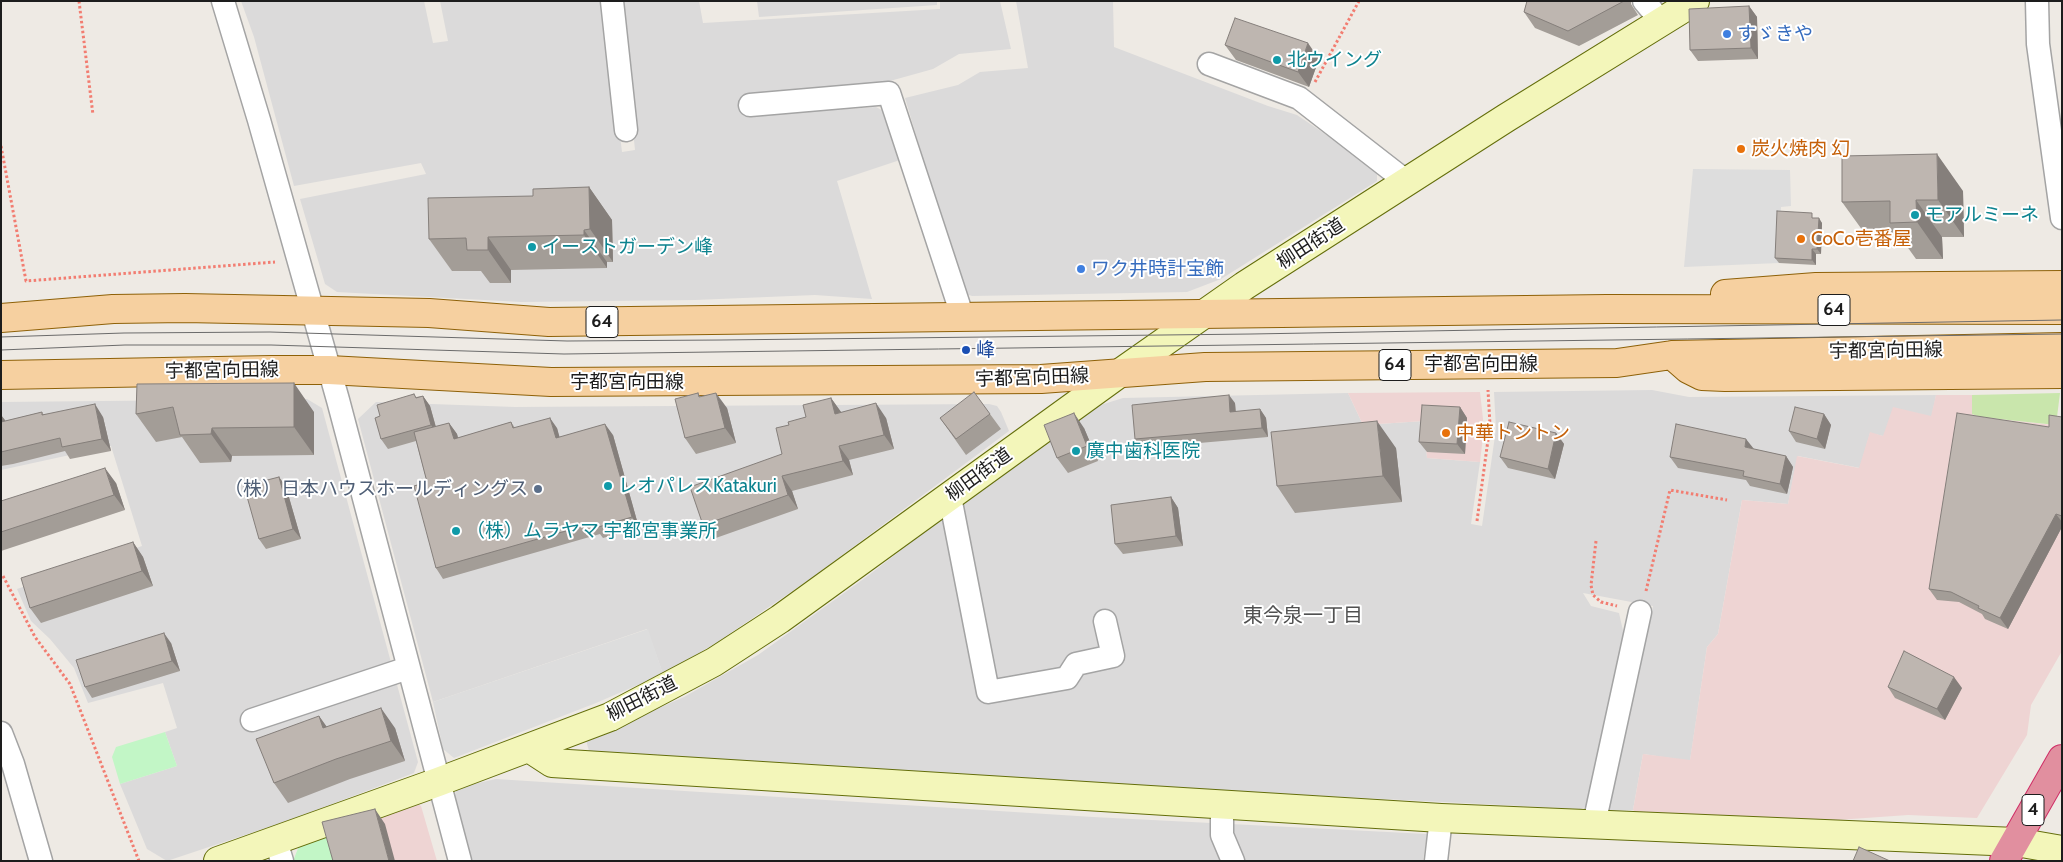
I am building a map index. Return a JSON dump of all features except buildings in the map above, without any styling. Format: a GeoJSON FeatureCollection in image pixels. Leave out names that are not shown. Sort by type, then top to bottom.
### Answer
{"type":"FeatureCollection","features":[{"type":"Feature","properties":{"kind":"highway","name":"4"},"geometry":{"type":"LineString","coordinates":[[2010,851],[2062,759]]}},
{"type":"Feature","properties":{"kind":"main road"},"geometry":{"type":"LineString","coordinates":[[1607,309],[1772,289],[2062,285]]}},
{"type":"Feature","properties":{"kind":"main road","name":"64"},"geometry":{"type":"LineString","coordinates":[[1,318],[113,309],[312,310],[429,313],[549,322],[1607,309],[2062,310]]}},
{"type":"Feature","properties":{"kind":"main road","name":"宇都宮向田線"},"geometry":{"type":"LineString","coordinates":[[1,375],[329,370],[550,382],[1041,379],[1117,375],[1205,367],[1617,363],[1672,355],[2062,347]]}},
{"type":"Feature","properties":{"kind":"main road"},"geometry":{"type":"LineString","coordinates":[[1672,355],[1688,369],[1702,376],[2062,374]]}},
{"type":"Feature","properties":{"kind":"street"},"geometry":{"type":"LineString","coordinates":[[223,1],[259,120],[329,370],[460,861]]}},
{"type":"Feature","properties":{"kind":"street"},"geometry":{"type":"LineString","coordinates":[[612,1],[626,130]]}},
{"type":"Feature","properties":{"kind":"street","name":"柳田街道"},"geometry":{"type":"LineString","coordinates":[[218,861],[279,851],[438,782],[610,716],[714,662],[780,619],[1117,375],[1244,286],[1407,182],[1652,11],[1695,1]]}},
{"type":"Feature","properties":{"kind":"street"},"geometry":{"type":"LineString","coordinates":[[2037,1],[2038,44],[2062,218]]}},
{"type":"Feature","properties":{"kind":"street"},"geometry":{"type":"LineString","coordinates":[[1209,64],[1300,98],[1407,182]]}},
{"type":"Feature","properties":{"kind":"street"},"geometry":{"type":"LineString","coordinates":[[750,105],[889,93],[963,318]]}},
{"type":"Feature","properties":{"kind":"street"},"geometry":{"type":"LineString","coordinates":[[950,497],[988,692],[1067,678],[1076,664],[1113,656],[1105,621]]}},
{"type":"Feature","properties":{"kind":"street"},"geometry":{"type":"LineString","coordinates":[[1594,824],[1640,612]]}},
{"type":"Feature","properties":{"kind":"street"},"geometry":{"type":"LineString","coordinates":[[252,720],[408,668]]}},
{"type":"Feature","properties":{"kind":"street"},"geometry":{"type":"LineString","coordinates":[[1,733],[13,764],[41,861]]}},
{"type":"Feature","properties":{"kind":"street"},"geometry":{"type":"LineString","coordinates":[[530,748],[552,763],[1441,818],[1594,824],[2010,851],[2062,850]]}},
{"type":"Feature","properties":{"kind":"street"},"geometry":{"type":"LineString","coordinates":[[1222,804],[1222,834],[1233,861]]}},
{"type":"Feature","properties":{"kind":"street"},"geometry":{"type":"LineString","coordinates":[[1436,861],[1441,818]]}},
{"type":"Feature","properties":{"kind":"path"},"geometry":{"type":"LineString","coordinates":[[79,1],[93,116]]}},
{"type":"Feature","properties":{"kind":"path"},"geometry":{"type":"LineString","coordinates":[[1305,103],[1359,1]]}},
{"type":"Feature","properties":{"kind":"path"},"geometry":{"type":"LineString","coordinates":[[1,146],[26,281],[298,260]]}},
{"type":"Feature","properties":{"kind":"path"},"geometry":{"type":"LineString","coordinates":[[1477,521],[1490,425],[1486,364]]}},
{"type":"Feature","properties":{"kind":"path"},"geometry":{"type":"LineString","coordinates":[[1596,541],[1591,585],[1593,594],[1601,602],[1640,612],[1670,490],[1727,500]]}},
{"type":"Feature","properties":{"kind":"path"},"geometry":{"type":"LineString","coordinates":[[3,576],[35,637],[70,684],[139,861]]}},
{"type":"Feature","properties":{"kind":"shaded area"},"geometry":{"type":"Polygon","coordinates":[[[241,1],[424,1],[433,43],[448,41],[440,1],[604,1],[622,152],[635,150],[620,1],[699,1],[703,23],[940,9],[940,1],[1000,1],[1011,49],[959,54],[933,69],[890,81],[742,97],[745,116],[876,107],[887,113],[903,159],[837,181],[872,299],[815,295],[695,300],[521,302],[337,292],[325,284],[300,199],[426,174],[421,163],[294,186],[254,37],[241,1]]]}},
{"type":"Feature","properties":{"kind":"shaded area"},"geometry":{"type":"Polygon","coordinates":[[[757,1],[937,1],[937,5],[759,17],[757,1]]]}},
{"type":"Feature","properties":{"kind":"shaded area"},"geometry":{"type":"Polygon","coordinates":[[[1016,1],[1113,1],[1114,47],[1268,106],[1297,115],[1377,169],[1377,181],[1221,279],[1187,292],[972,296],[963,293],[905,98],[958,85],[980,72],[1028,68],[1016,1]]]}},
{"type":"Feature","properties":{"kind":"shaded area"},"geometry":{"type":"Polygon","coordinates":[[[1693,169],[1790,170],[1791,206],[1781,207],[1779,263],[1684,267],[1693,169]]]}},
{"type":"Feature","properties":{"kind":"shaded area"},"geometry":{"type":"Polygon","coordinates":[[[1652,390],[1689,397],[1936,395],[1932,416],[1883,436],[1870,433],[1860,468],[1798,456],[1788,504],[1742,500],[1718,634],[1707,647],[1690,761],[1643,754],[1633,810],[1603,811],[1653,606],[1583,593],[1591,606],[1619,613],[1626,644],[1589,805],[1581,809],[590,755],[586,740],[684,697],[758,655],[869,575],[941,519],[951,541],[982,701],[1081,671],[1119,646],[1113,612],[1094,616],[1100,641],[1096,652],[1060,672],[994,683],[962,502],[1091,408],[1123,398],[1348,393],[1363,425],[1424,421],[1427,458],[1480,462],[1471,524],[1482,526],[1496,429],[1494,392],[1652,390]]]}},
{"type":"Feature","properties":{"kind":"shaded area"},"geometry":{"type":"Polygon","coordinates":[[[1480,392],[1484,428],[1480,462],[1427,458],[1424,421],[1363,425],[1348,393],[1480,392]]]}},
{"type":"Feature","properties":{"kind":"shaded area"},"geometry":{"type":"Polygon","coordinates":[[[1936,395],[1972,395],[1972,414],[1980,417],[2062,426],[2062,651],[2031,705],[2027,735],[1977,818],[1908,815],[1837,820],[1637,813],[1633,810],[1643,754],[1690,760],[1707,647],[1718,634],[1742,500],[1788,504],[1797,456],[1859,468],[1870,432],[1883,436],[1893,407],[1931,416],[1936,395]]]}},
{"type":"Feature","properties":{"kind":"shaded area"},"geometry":{"type":"Polygon","coordinates":[[[307,399],[322,408],[418,762],[414,773],[287,821],[167,861],[147,849],[120,784],[177,766],[165,732],[177,728],[163,683],[88,703],[74,668],[50,639],[31,621],[17,589],[142,546],[111,446],[1,470],[1,402],[307,399]]]}},
{"type":"Feature","properties":{"kind":"shaded area"},"geometry":{"type":"Polygon","coordinates":[[[376,402],[515,407],[989,404],[997,406],[1009,431],[810,579],[716,643],[663,674],[647,629],[433,702],[358,419],[376,402]]]}},
{"type":"Feature","properties":{"kind":"shaded area"},"geometry":{"type":"Polygon","coordinates":[[[648,629],[663,674],[596,703],[454,758],[443,749],[433,702],[648,629]]]}},
{"type":"Feature","properties":{"kind":"shaded area"},"geometry":{"type":"Polygon","coordinates":[[[496,779],[1093,817],[1427,834],[1423,861],[472,861],[455,797],[456,788],[496,779]]]}},
{"type":"Feature","properties":{"kind":"shaded area"},"geometry":{"type":"Polygon","coordinates":[[[418,804],[421,806],[437,861],[335,861],[328,837],[418,804]]]}},
{"type":"Feature","properties":{"kind":"green space"},"geometry":{"type":"Polygon","coordinates":[[[2060,393],[2056,425],[1980,417],[1972,414],[1972,395],[2060,393]]]}},
{"type":"Feature","properties":{"kind":"green space"},"geometry":{"type":"Polygon","coordinates":[[[165,732],[177,766],[120,784],[112,757],[116,747],[165,732]]]}},
{"type":"Feature","properties":{"kind":"green space"},"geometry":{"type":"Polygon","coordinates":[[[328,837],[335,861],[293,861],[299,846],[328,837]]]}},
{"type":"Feature","properties":{"kind":"tram line"},"geometry":{"type":"LineString","coordinates":[[1,337],[124,333],[270,332],[567,341],[721,340],[1251,334],[2062,320]]}},
{"type":"Feature","properties":{"kind":"tram line"},"geometry":{"type":"LineString","coordinates":[[1,350],[125,345],[271,345],[564,354],[2062,334]]}},
{"type":"Feature","properties":{"kind":"place","name":"すゞきや"},"geometry":{"type":"Point","coordinates":[1727,34]}},
{"type":"Feature","properties":{"kind":"place","name":"北ウイング"},"geometry":{"type":"Point","coordinates":[1277,60]}},
{"type":"Feature","properties":{"kind":"place","name":"炭火焼肉 幻"},"geometry":{"type":"Point","coordinates":[1741,149]}},
{"type":"Feature","properties":{"kind":"place","name":"モアルミーネ"},"geometry":{"type":"Point","coordinates":[1915,215]}},
{"type":"Feature","properties":{"kind":"place","name":"CoCo壱番屋"},"geometry":{"type":"Point","coordinates":[1801,239]}},
{"type":"Feature","properties":{"kind":"place","name":"イーストガーデン峰"},"geometry":{"type":"Point","coordinates":[532,247]}},
{"type":"Feature","properties":{"kind":"place","name":"ワク井時計宝飾"},"geometry":{"type":"Point","coordinates":[1081,269]}},
{"type":"Feature","properties":{"kind":"place","name":"峰"},"geometry":{"type":"Point","coordinates":[966,350]}},
{"type":"Feature","properties":{"kind":"place","name":"中華トントン"},"geometry":{"type":"Point","coordinates":[1446,433]}},
{"type":"Feature","properties":{"kind":"place","name":"廣中歯科医院"},"geometry":{"type":"Point","coordinates":[1076,451]}},
{"type":"Feature","properties":{"kind":"place","name":"レオパレスKatakuri"},"geometry":{"type":"Point","coordinates":[608,486]}},
{"type":"Feature","properties":{"kind":"place","name":"（株）日本ハウスホールディングス"},"geometry":{"type":"Point","coordinates":[538,489]}},
{"type":"Feature","properties":{"kind":"place","name":"（株）ムラヤマ 宇都宮事業所"},"geometry":{"type":"Point","coordinates":[456,531]}},
{"type":"Feature","properties":{"kind":"district","name":"東今泉一丁目"},"geometry":{"type":"Point","coordinates":[1303,616]}}]}
